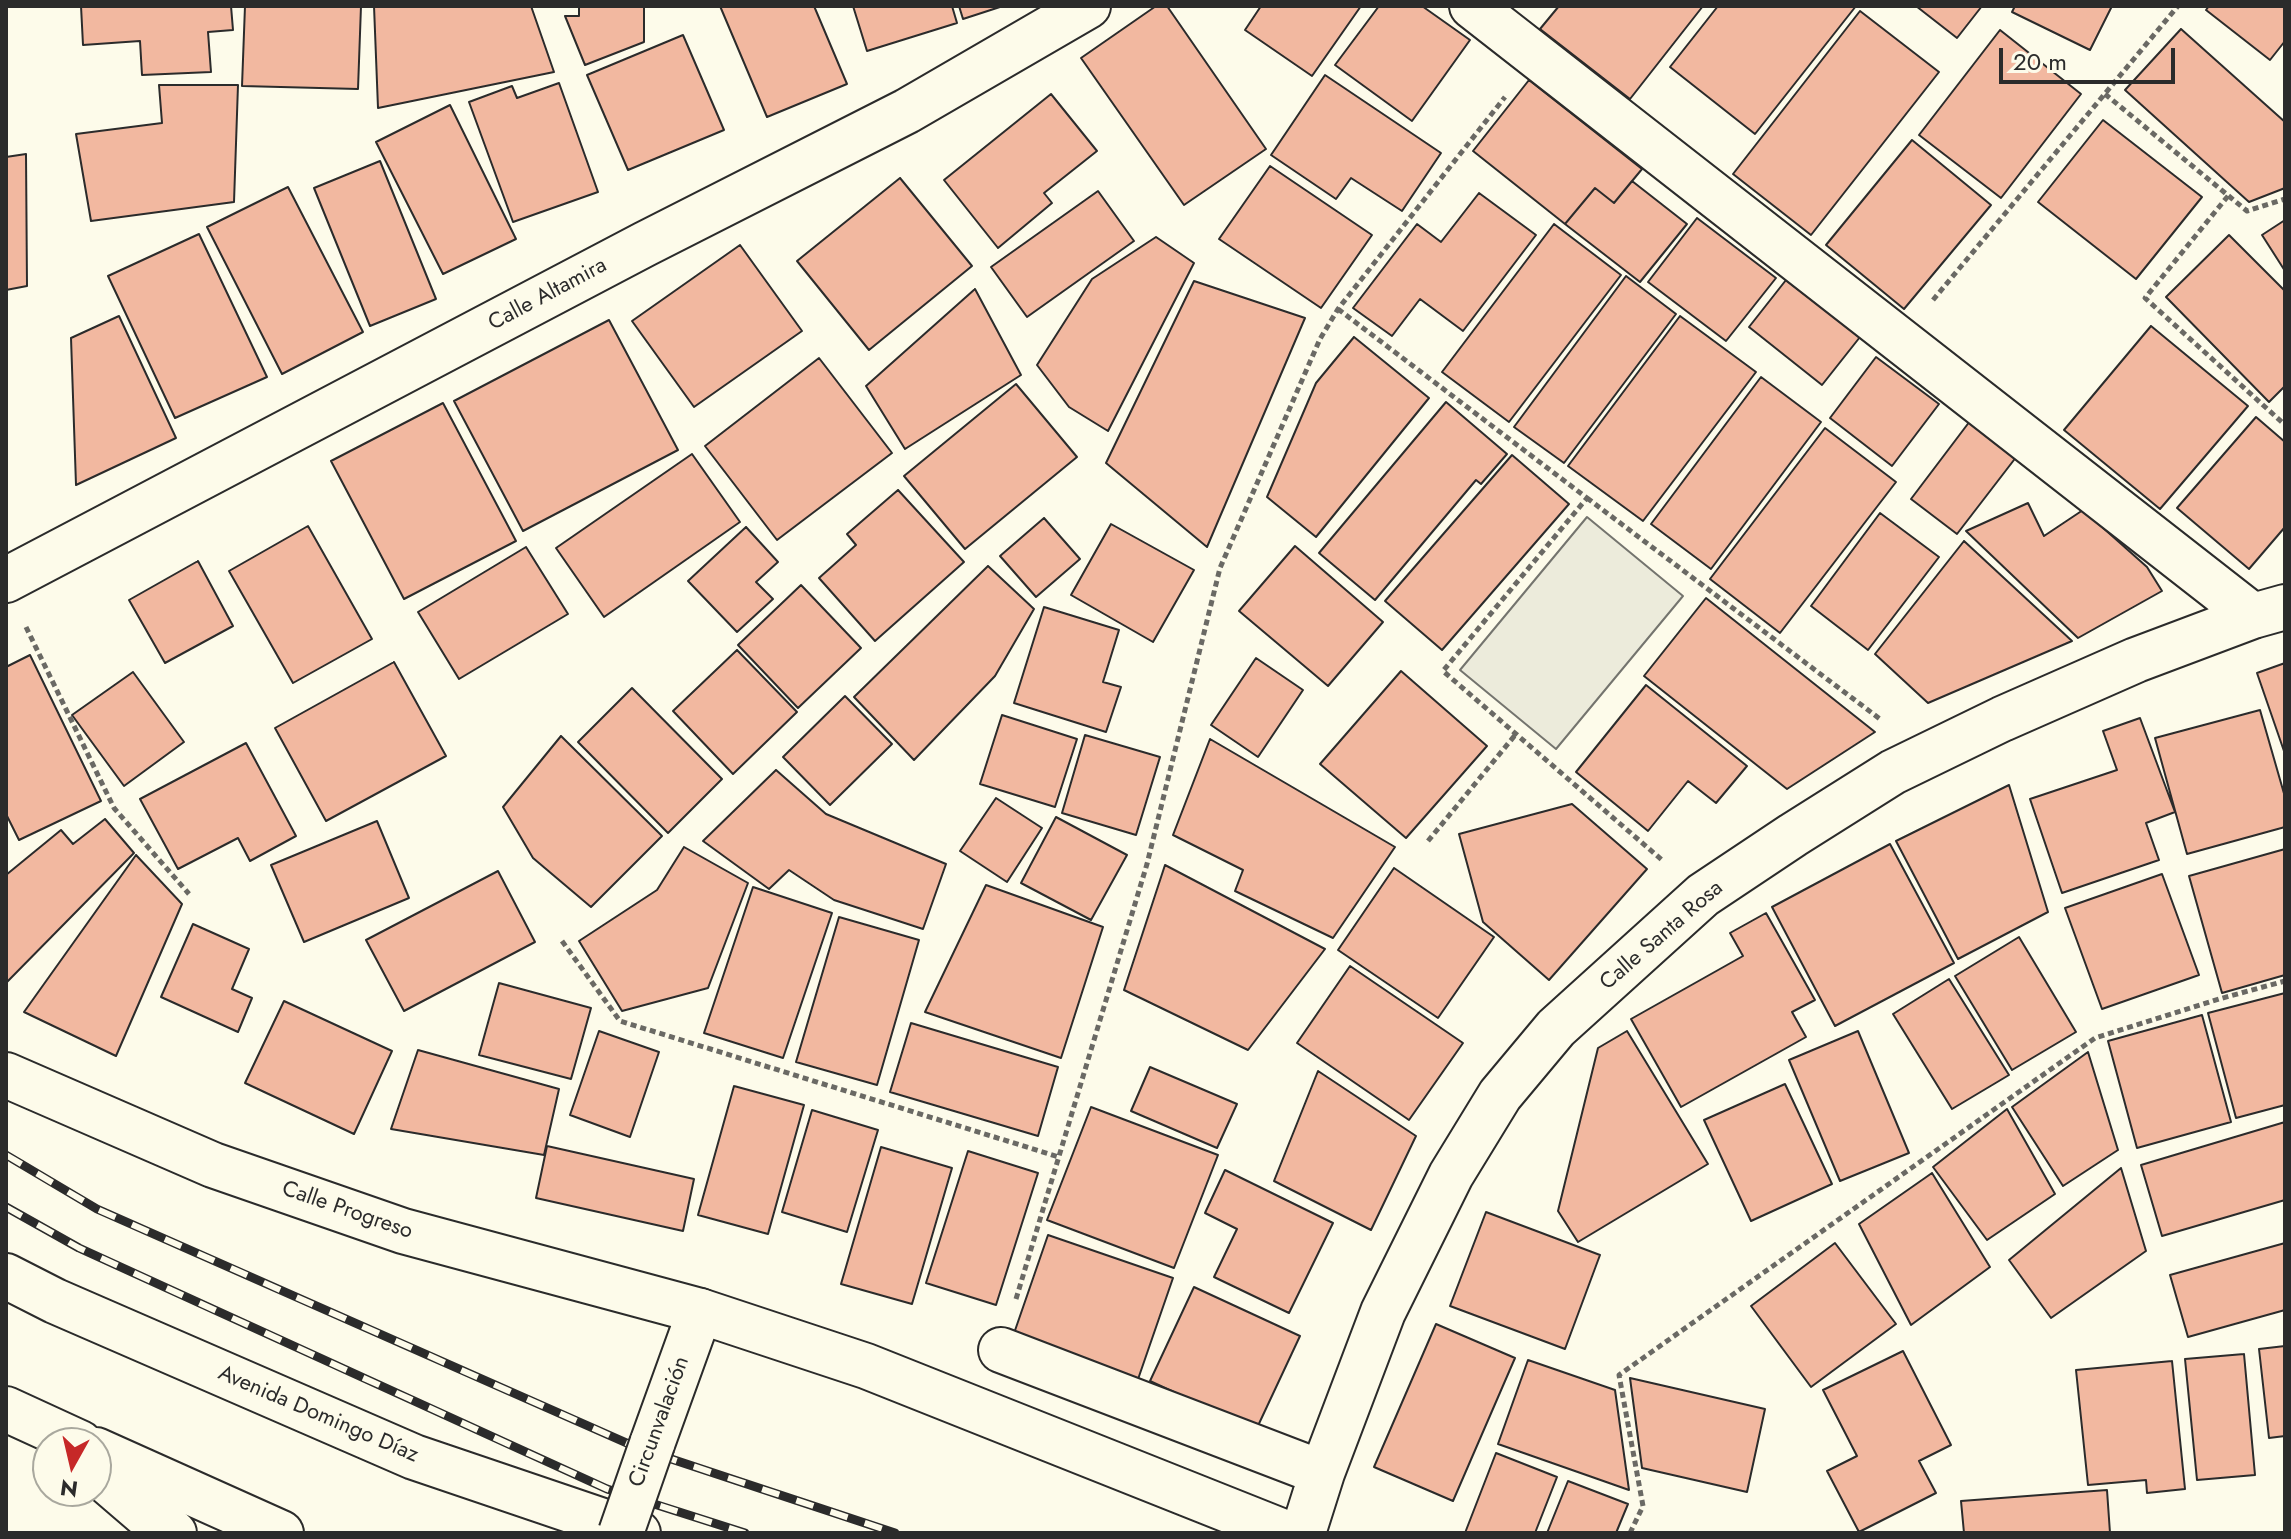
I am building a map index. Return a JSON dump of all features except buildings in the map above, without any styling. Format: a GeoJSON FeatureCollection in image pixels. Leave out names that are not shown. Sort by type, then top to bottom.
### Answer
{"type":"FeatureCollection","features":[{"type":"Feature","properties":{"kind":"street","name":"Calle Altamira"},"geometry":{"type":"LineString","coordinates":[[13,597],[645,244],[907,111],[1088,6]]}},
{"type":"Feature","properties":{"kind":"street"},"geometry":{"type":"LineString","coordinates":[[1472,6],[1900,340],[2269,611]]}},
{"type":"Feature","properties":{"kind":"street","name":"Calle Santa Rosa"},"geometry":{"type":"LineString","coordinates":[[1303,1533],[1322,1473],[1383,1312],[1451,1175],[1500,1095],[1556,1028],[1703,895],[1893,772],[2136,660],[2269,611]]}},
{"type":"Feature","properties":{"kind":"street","name":"Calle Progreso"},"geometry":{"type":"LineString","coordinates":[[6,1075],[213,1165],[403,1231],[700,1311],[866,1366],[1286,1533]]}},
{"type":"Feature","properties":{"kind":"street","name":"Avenida Domingo Díaz"},"geometry":{"type":"LineString","coordinates":[[6,1276],[55,1301],[414,1457],[638,1533]]}},
{"type":"Feature","properties":{"kind":"street","name":"Circunvalación"},"geometry":{"type":"LineString","coordinates":[[621,1533],[700,1311]]}},
{"type":"Feature","properties":{"kind":"street"},"geometry":{"type":"LineString","coordinates":[[1001,1350],[1322,1473]]}},
{"type":"Feature","properties":{"kind":"street"},"geometry":{"type":"LineString","coordinates":[[112,1457],[281,1533]]}},
{"type":"Feature","properties":{"kind":"street"},"geometry":{"type":"LineString","coordinates":[[112,1486],[160,1527],[174,1533]]}},
{"type":"Feature","properties":{"kind":"path"},"geometry":{"type":"LineString","coordinates":[[1900,340],[2178,6]]}},
{"type":"Feature","properties":{"kind":"path"},"geometry":{"type":"LineString","coordinates":[[1001,1350],[1147,864],[1220,568],[1320,339],[1338,309],[1536,56]]}},
{"type":"Feature","properties":{"kind":"path"},"geometry":{"type":"LineString","coordinates":[[2105,94],[2247,211],[2285,199]]}},
{"type":"Feature","properties":{"kind":"path"},"geometry":{"type":"LineString","coordinates":[[2228,196],[2145,298],[2285,425]]}},
{"type":"Feature","properties":{"kind":"path"},"geometry":{"type":"LineString","coordinates":[[1338,309],[1927,756]]}},
{"type":"Feature","properties":{"kind":"path"},"geometry":{"type":"LineString","coordinates":[[1587,498],[1443,671],[1703,895]]}},
{"type":"Feature","properties":{"kind":"path"},"geometry":{"type":"LineString","coordinates":[[13,597],[114,808],[189,894]]}},
{"type":"Feature","properties":{"kind":"path"},"geometry":{"type":"LineString","coordinates":[[1428,841],[1516,734]]}},
{"type":"Feature","properties":{"kind":"path"},"geometry":{"type":"LineString","coordinates":[[562,941],[620,1021],[1059,1157]]}},
{"type":"Feature","properties":{"kind":"path"},"geometry":{"type":"LineString","coordinates":[[1630,1533],[1643,1506],[1619,1375],[2095,1038],[2285,981]]}},
{"type":"Feature","properties":{"kind":"shaded area"},"geometry":{"type":"Polygon","coordinates":[[[1587,517],[1683,596],[1556,749],[1460,670],[1587,517]]]}},
{"type":"Feature","properties":{"kind":"railway"},"geometry":{"type":"LineString","coordinates":[[6,1155],[97,1209],[638,1448],[895,1533]]}},
{"type":"Feature","properties":{"kind":"railway"},"geometry":{"type":"LineString","coordinates":[[6,1207],[79,1248],[607,1489],[745,1533]]}}]}
